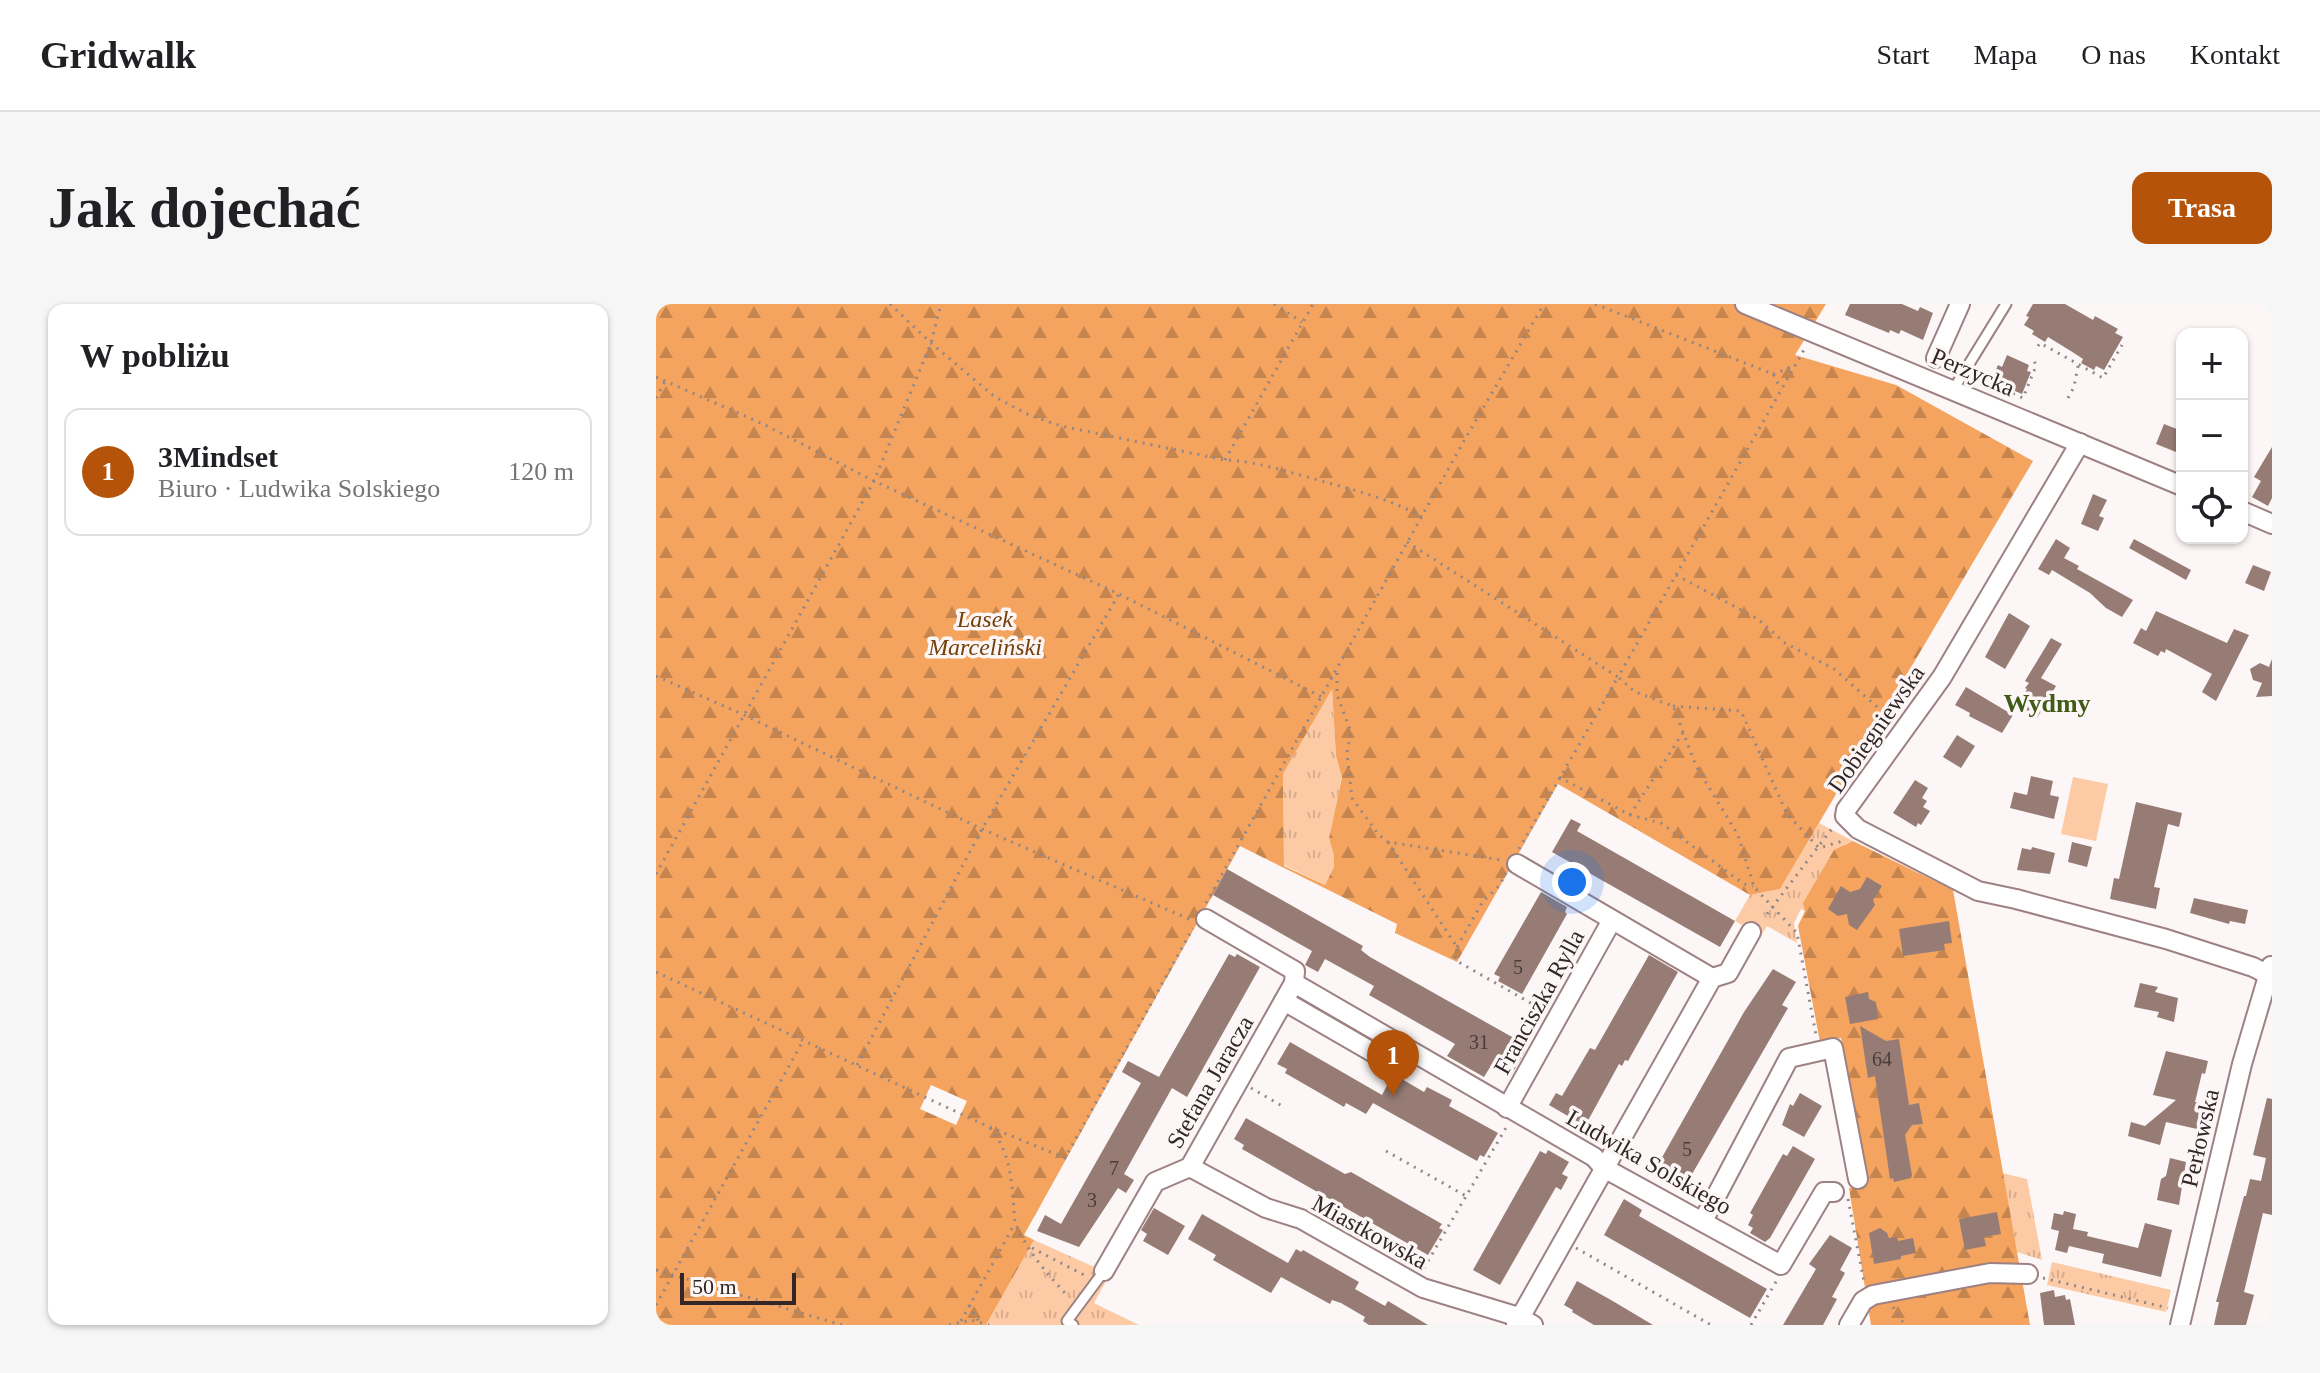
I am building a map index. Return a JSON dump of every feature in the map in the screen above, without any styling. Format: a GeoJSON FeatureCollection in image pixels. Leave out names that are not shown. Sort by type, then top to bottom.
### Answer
{"type":"FeatureCollection","features":[{"type":"Feature","properties":{"kind":"street","name":"Perzycka"},"geometry":{"type":"LineString","coordinates":[[1745,304],[2176,483]]}},
{"type":"Feature","properties":{"kind":"street"},"geometry":{"type":"LineString","coordinates":[[1936,358],[1960,304]]}},
{"type":"Feature","properties":{"kind":"street","name":"Dobiegniewska"},"geometry":{"type":"LineString","coordinates":[[2080,443],[1942,677],[1846,810],[1845,816],[1851,825],[1978,891],[2166,939],[2253,967],[2269,968]]}},
{"type":"Feature","properties":{"kind":"street"},"geometry":{"type":"LineString","coordinates":[[2248,514],[2272,524]]}},
{"type":"Feature","properties":{"kind":"street"},"geometry":{"type":"LineString","coordinates":[[1514,863],[1712,978]]}},
{"type":"Feature","properties":{"kind":"street","name":"Franciszka Rylla"},"geometry":{"type":"LineString","coordinates":[[1509,1114],[1557,1018],[1612,920]]}},
{"type":"Feature","properties":{"kind":"street","name":"Ludwika Solskiego"},"geometry":{"type":"LineString","coordinates":[[1201,921],[1295,971],[1294,983],[1509,1114],[1594,1157],[1604,1168],[1781,1265],[1824,1192],[1841,1195]]}},
{"type":"Feature","properties":{"kind":"street"},"geometry":{"type":"LineString","coordinates":[[1523,1322],[1604,1168],[1712,978],[1728,973],[1751,932]]}},
{"type":"Feature","properties":{"kind":"street","name":"Perłowska"},"geometry":{"type":"LineString","coordinates":[[2180,1325],[2242,1064],[2269,968]]}},
{"type":"Feature","properties":{"kind":"street","name":"Stefana Jaracza"},"geometry":{"type":"LineString","coordinates":[[1100,1276],[1155,1182],[1190,1167],[1294,983]]}},
{"type":"Feature","properties":{"kind":"street"},"geometry":{"type":"LineString","coordinates":[[1284,1001],[1386,1060],[1411,1052]]}},
{"type":"Feature","properties":{"kind":"street"},"geometry":{"type":"LineString","coordinates":[[1703,1221],[1789,1058],[1818,1047],[1833,1048],[1858,1179]]}},
{"type":"Feature","properties":{"kind":"street","name":"Miastkowska"},"geometry":{"type":"LineString","coordinates":[[1190,1167],[1266,1208],[1301,1219],[1423,1288],[1523,1322]]}},
{"type":"Feature","properties":{"kind":"street"},"geometry":{"type":"LineString","coordinates":[[1849,1325],[1863,1301],[1873,1295],[1990,1273],[2028,1274]]}},
{"type":"Feature","properties":{"kind":"lane"},"geometry":{"type":"LineString","coordinates":[[1953,390],[2006,304]]}},
{"type":"Feature","properties":{"kind":"lane"},"geometry":{"type":"LineString","coordinates":[[1926,378],[1936,358]]}},
{"type":"Feature","properties":{"kind":"lane"},"geometry":{"type":"LineString","coordinates":[[1073,1325],[1067,1321],[1100,1276]]}},
{"type":"Feature","properties":{"kind":"path"},"geometry":{"type":"LineString","coordinates":[[890,304],[995,397],[1029,415],[1061,426],[1225,460],[1275,467],[1380,498],[1422,517]]}},
{"type":"Feature","properties":{"kind":"path"},"geometry":{"type":"LineString","coordinates":[[656,874],[874,481],[931,343],[941,304]]}},
{"type":"Feature","properties":{"kind":"path"},"geometry":{"type":"LineString","coordinates":[[1274,304],[1302,322]]}},
{"type":"Feature","properties":{"kind":"path"},"geometry":{"type":"LineString","coordinates":[[1225,460],[1313,304]]}},
{"type":"Feature","properties":{"kind":"path"},"geometry":{"type":"LineString","coordinates":[[656,972],[987,1126],[1065,1158],[1201,921],[1407,542],[1544,304]]}},
{"type":"Feature","properties":{"kind":"path"},"geometry":{"type":"LineString","coordinates":[[1595,304],[1773,374],[1794,367]]}},
{"type":"Feature","properties":{"kind":"path"},"geometry":{"type":"LineString","coordinates":[[1557,1018],[1455,960],[1457,947],[1483,901],[1499,886],[1514,863],[1559,777],[1808,342]]}},
{"type":"Feature","properties":{"kind":"path"},"geometry":{"type":"LineString","coordinates":[[2038,346],[2040,343],[2103,378],[2122,345]]}},
{"type":"Feature","properties":{"kind":"path"},"geometry":{"type":"LineString","coordinates":[[1991,384],[2023,398],[2036,366],[2033,357]]}},
{"type":"Feature","properties":{"kind":"path"},"geometry":{"type":"LineString","coordinates":[[2068,398],[2074,387],[2078,366]]}},
{"type":"Feature","properties":{"kind":"path"},"geometry":{"type":"LineString","coordinates":[[1773,374],[1781,389]]}},
{"type":"Feature","properties":{"kind":"path"},"geometry":{"type":"LineString","coordinates":[[656,377],[763,424],[874,481],[1119,594],[1322,697]]}},
{"type":"Feature","properties":{"kind":"path"},"geometry":{"type":"LineString","coordinates":[[656,398],[665,381]]}},
{"type":"Feature","properties":{"kind":"path"},"geometry":{"type":"LineString","coordinates":[[1407,542],[1618,677],[1635,692],[1673,706],[1741,711],[1787,814],[1819,848]]}},
{"type":"Feature","properties":{"kind":"path"},"geometry":{"type":"LineString","coordinates":[[1676,575],[1758,619],[1785,643],[1834,669],[1876,706],[1907,725]]}},
{"type":"Feature","properties":{"kind":"path"},"geometry":{"type":"LineString","coordinates":[[857,1065],[982,829],[1119,594]]}},
{"type":"Feature","properties":{"kind":"path"},"geometry":{"type":"LineString","coordinates":[[1337,669],[1337,695],[1351,732],[1347,753],[1352,798],[1378,834],[1388,842],[1457,947]]}},
{"type":"Feature","properties":{"kind":"path"},"geometry":{"type":"LineString","coordinates":[[656,676],[982,829],[1201,921]]}},
{"type":"Feature","properties":{"kind":"path"},"geometry":{"type":"LineString","coordinates":[[1673,706],[1696,766],[1738,835],[1754,887],[1797,933],[1818,1047]]}},
{"type":"Feature","properties":{"kind":"path"},"geometry":{"type":"LineString","coordinates":[[1630,815],[1684,731]]}},
{"type":"Feature","properties":{"kind":"path"},"geometry":{"type":"LineString","coordinates":[[1559,777],[1630,815],[1661,823],[1744,884],[1754,887]]}},
{"type":"Feature","properties":{"kind":"path"},"geometry":{"type":"LineString","coordinates":[[1767,914],[1846,810]]}},
{"type":"Feature","properties":{"kind":"path"},"geometry":{"type":"LineString","coordinates":[[1388,842],[1514,863]]}},
{"type":"Feature","properties":{"kind":"path"},"geometry":{"type":"LineString","coordinates":[[656,1305],[803,1041]]}},
{"type":"Feature","properties":{"kind":"path"},"geometry":{"type":"LineString","coordinates":[[1244,1085],[1282,1106]]}},
{"type":"Feature","properties":{"kind":"path"},"geometry":{"type":"LineString","coordinates":[[1419,1277],[1509,1114]]}},
{"type":"Feature","properties":{"kind":"path"},"geometry":{"type":"LineString","coordinates":[[987,1126],[1000,1140],[1007,1156],[1015,1223],[1047,1273],[1068,1296],[1082,1302]]}},
{"type":"Feature","properties":{"kind":"path"},"geometry":{"type":"LineString","coordinates":[[1386,1151],[1466,1196]]}},
{"type":"Feature","properties":{"kind":"path"},"geometry":{"type":"LineString","coordinates":[[1841,1195],[1864,1282]]}},
{"type":"Feature","properties":{"kind":"path"},"geometry":{"type":"LineString","coordinates":[[961,1321],[1015,1223]]}},
{"type":"Feature","properties":{"kind":"path"},"geometry":{"type":"LineString","coordinates":[[1570,1244],[1711,1325]]}},
{"type":"Feature","properties":{"kind":"path"},"geometry":{"type":"LineString","coordinates":[[1029,1246],[1100,1276]]}},
{"type":"Feature","properties":{"kind":"path"},"geometry":{"type":"LineString","coordinates":[[656,1270],[842,1325]]}},
{"type":"Feature","properties":{"kind":"path"},"geometry":{"type":"LineString","coordinates":[[2028,1274],[2168,1308]]}},
{"type":"Feature","properties":{"kind":"path"},"geometry":{"type":"LineString","coordinates":[[1751,1325],[1779,1276]]}},
{"type":"Feature","properties":{"kind":"path"},"geometry":{"type":"LineString","coordinates":[[1890,1302],[1905,1325]]}},
{"type":"Feature","properties":{"kind":"path"},"geometry":{"type":"LineString","coordinates":[[969,1305],[981,1324]]}},
{"type":"Feature","properties":{"kind":"path"},"geometry":{"type":"LineString","coordinates":[[949,1325],[961,1321],[989,1325]]}},
{"type":"Feature","properties":{"kind":"green space","name":"Lasek Marceliński"},"geometry":{"type":"Polygon","coordinates":[[[656,304],[1826,304],[1795,355],[1896,385],[2033,461],[1780,889],[1750,895],[1558,784],[1457,962],[1395,933],[1397,924],[1240,846],[1024,1235],[1034,1240],[986,1325],[656,1325],[656,304]],[[1332,689],[1283,774],[1284,866],[1325,885],[1334,867],[1329,838],[1342,777],[1336,756],[1332,689]],[[931,1085],[920,1109],[956,1125],[967,1101],[931,1085]]]}},
{"type":"Feature","properties":{"kind":"green space"},"geometry":{"type":"Polygon","coordinates":[[[1332,688],[1336,756],[1342,776],[1329,838],[1334,867],[1325,885],[1284,865],[1283,774],[1332,688]]]}},
{"type":"Feature","properties":{"kind":"green space"},"geometry":{"type":"Polygon","coordinates":[[[2073,777],[2108,784],[2096,841],[2061,834],[2073,777]]]}},
{"type":"Feature","properties":{"kind":"green space"},"geometry":{"type":"Polygon","coordinates":[[[1819,823],[1853,841],[1845,844],[1805,911],[1801,909],[1794,923],[1797,943],[1767,926],[1761,936],[1735,921],[1750,895],[1780,889],[1819,823]]]}},
{"type":"Feature","properties":{"kind":"green space"},"geometry":{"type":"Polygon","coordinates":[[[1853,841],[1953,890],[2030,1325],[1871,1325],[1849,1188],[1868,1184],[1841,1038],[1820,1042],[1798,926],[1805,911],[1803,903],[1834,850],[1853,841]]]}},
{"type":"Feature","properties":{"kind":"green space"},"geometry":{"type":"Polygon","coordinates":[[[2002,1173],[2027,1179],[2042,1260],[2017,1252],[2002,1173]]]}},
{"type":"Feature","properties":{"kind":"green space"},"geometry":{"type":"Polygon","coordinates":[[[1034,1240],[1110,1274],[1094,1303],[1139,1325],[986,1325],[1034,1240]]]}},
{"type":"Feature","properties":{"kind":"green space"},"geometry":{"type":"Polygon","coordinates":[[[2052,1262],[2171,1290],[2166,1312],[2047,1285],[2052,1262]]]}},
{"type":"Feature","properties":{"kind":"building"},"geometry":{"type":"Polygon","coordinates":[[[1850,304],[1902,304],[1933,313],[1923,340],[1901,330],[1899,334],[1890,330],[1889,333],[1845,315],[1850,304]]]}},
{"type":"Feature","properties":{"kind":"building"},"geometry":{"type":"Polygon","coordinates":[[[2033,304],[2065,304],[2093,320],[2095,316],[2118,329],[2115,333],[2123,337],[2104,370],[2096,366],[2094,370],[2081,363],[2083,359],[2048,337],[2045,342],[2032,334],[2034,331],[2024,325],[2033,304]]]}},
{"type":"Feature","properties":{"kind":"building"},"geometry":{"type":"Polygon","coordinates":[[[2007,355],[2029,365],[2027,371],[2031,372],[2022,394],[1991,381],[1998,365],[2002,367],[2007,355]]]}},
{"type":"Feature","properties":{"kind":"building"},"geometry":{"type":"Polygon","coordinates":[[[2164,424],[2176,429],[2176,452],[2156,444],[2164,424]]]}},
{"type":"Feature","properties":{"kind":"building"},"geometry":{"type":"Polygon","coordinates":[[[2272,447],[2272,498],[2268,506],[2252,497],[2261,481],[2254,477],[2272,447]]]}},
{"type":"Feature","properties":{"kind":"building"},"geometry":{"type":"Polygon","coordinates":[[[2093,494],[2107,500],[2099,516],[2104,518],[2098,531],[2081,524],[2093,494]]]}},
{"type":"Feature","properties":{"kind":"building"},"geometry":{"type":"Polygon","coordinates":[[[2056,539],[2070,548],[2064,558],[2079,566],[2077,569],[2133,600],[2122,617],[2052,570],[2049,575],[2038,569],[2056,539]]]}},
{"type":"Feature","properties":{"kind":"building"},"geometry":{"type":"Polygon","coordinates":[[[2134,539],[2191,570],[2186,580],[2129,548],[2134,539]]]}},
{"type":"Feature","properties":{"kind":"building"},"geometry":{"type":"Polygon","coordinates":[[[2253,565],[2271,572],[2264,591],[2245,583],[2253,565]]]}},
{"type":"Feature","properties":{"kind":"building"},"geometry":{"type":"Polygon","coordinates":[[[2156,611],[2227,643],[2234,629],[2249,635],[2216,701],[2202,692],[2212,674],[2166,649],[2158,656],[2133,643],[2141,628],[2146,631],[2156,611]]]}},
{"type":"Feature","properties":{"kind":"building"},"geometry":{"type":"Polygon","coordinates":[[[2009,613],[2030,626],[2005,669],[1985,657],[2009,613]]]}},
{"type":"Feature","properties":{"kind":"building"},"geometry":{"type":"Polygon","coordinates":[[[2051,638],[2062,644],[2041,678],[2056,686],[2037,718],[2017,706],[2029,683],[2025,681],[2051,638]]]}},
{"type":"Feature","properties":{"kind":"building"},"geometry":{"type":"Polygon","coordinates":[[[2272,659],[2272,696],[2256,697],[2262,683],[2253,680],[2250,669],[2260,663],[2269,667],[2272,659]]]}},
{"type":"Feature","properties":{"kind":"building"},"geometry":{"type":"Polygon","coordinates":[[[1966,687],[2013,715],[2002,733],[1955,705],[1966,687]]]}},
{"type":"Feature","properties":{"kind":"building"},"geometry":{"type":"Polygon","coordinates":[[[1957,735],[1975,746],[1961,768],[1943,757],[1957,735]]]}},
{"type":"Feature","properties":{"kind":"building"},"geometry":{"type":"Polygon","coordinates":[[[2031,776],[2053,781],[2050,795],[2059,797],[2054,819],[2010,808],[2014,792],[2027,795],[2031,776]]]}},
{"type":"Feature","properties":{"kind":"building"},"geometry":{"type":"Polygon","coordinates":[[[1915,780],[1928,788],[1922,798],[1927,801],[1923,807],[1930,811],[1921,825],[1918,823],[1916,827],[1893,813],[1915,780]]]}},
{"type":"Feature","properties":{"kind":"building"},"geometry":{"type":"Polygon","coordinates":[[[2136,802],[2182,813],[2179,827],[2168,824],[2154,887],[2160,888],[2156,909],[2110,899],[2114,878],[2119,879],[2136,802]]]}},
{"type":"Feature","properties":{"kind":"building"},"geometry":{"type":"Polygon","coordinates":[[[1571,819],[1581,824],[1577,831],[1735,921],[1720,947],[1552,852],[1571,819]]]}},
{"type":"Feature","properties":{"kind":"building"},"geometry":{"type":"Polygon","coordinates":[[[2072,842],[2092,847],[2087,867],[2068,862],[2072,842]]]}},
{"type":"Feature","properties":{"kind":"building"},"geometry":{"type":"Polygon","coordinates":[[[2032,847],[2055,853],[2050,874],[2017,870],[2022,848],[2031,850],[2032,847]]]}},
{"type":"Feature","properties":{"kind":"building"},"geometry":{"type":"Polygon","coordinates":[[[1227,869],[1363,946],[1361,950],[1370,957],[1521,1042],[1518,1047],[1525,1051],[1511,1076],[1492,1064],[1484,1077],[1447,1056],[1455,1044],[1369,995],[1374,986],[1325,959],[1318,972],[1305,965],[1312,951],[1213,895],[1227,869]]]}},
{"type":"Feature","properties":{"kind":"building"},"geometry":{"type":"Polygon","coordinates":[[[1867,877],[1882,886],[1873,900],[1875,905],[1857,930],[1849,925],[1847,914],[1838,916],[1828,909],[1841,886],[1850,892],[1860,889],[1867,877]]]}},
{"type":"Feature","properties":{"kind":"building"},"geometry":{"type":"Polygon","coordinates":[[[1541,892],[1567,907],[1567,914],[1522,994],[1498,981],[1500,977],[1494,974],[1541,892]]]}},
{"type":"Feature","properties":{"kind":"building"},"geometry":{"type":"Polygon","coordinates":[[[2194,898],[2248,910],[2245,924],[2230,921],[2229,924],[2190,913],[2194,898]]]}},
{"type":"Feature","properties":{"kind":"building"},"geometry":{"type":"Polygon","coordinates":[[[1949,921],[1952,943],[1944,944],[1945,950],[1903,956],[1899,929],[1949,921]]]}},
{"type":"Feature","properties":{"kind":"building"},"geometry":{"type":"Polygon","coordinates":[[[1229,954],[1235,957],[1237,954],[1260,967],[1187,1097],[1172,1088],[1124,1174],[1134,1180],[1126,1193],[1118,1188],[1079,1247],[1037,1231],[1045,1215],[1061,1224],[1141,1083],[1122,1072],[1128,1061],[1159,1077],[1229,954]]]}},
{"type":"Feature","properties":{"kind":"building"},"geometry":{"type":"Polygon","coordinates":[[[1649,955],[1678,972],[1628,1061],[1625,1060],[1622,1066],[1619,1064],[1585,1126],[1549,1105],[1556,1093],[1562,1096],[1590,1048],[1595,1050],[1649,955]]]}},
{"type":"Feature","properties":{"kind":"building"},"geometry":{"type":"Polygon","coordinates":[[[1773,969],[1796,982],[1782,1005],[1788,1008],[1684,1188],[1660,1175],[1662,1171],[1656,1168],[1744,1012],[1773,969]]]}},
{"type":"Feature","properties":{"kind":"building"},"geometry":{"type":"Polygon","coordinates":[[[2140,983],[2158,987],[2155,992],[2178,998],[2174,1022],[2157,1017],[2159,1012],[2134,1007],[2140,983]]]}},
{"type":"Feature","properties":{"kind":"building"},"geometry":{"type":"Polygon","coordinates":[[[1868,992],[1869,999],[1876,1002],[1878,1019],[1850,1024],[1845,997],[1868,992]]]}},
{"type":"Feature","properties":{"kind":"building"},"geometry":{"type":"Polygon","coordinates":[[[1860,1026],[1886,1041],[1899,1039],[1909,1105],[1919,1103],[1923,1124],[1912,1125],[1905,1135],[1911,1178],[1894,1182],[1893,1178],[1890,1179],[1875,1076],[1868,1078],[1860,1026]]]}},
{"type":"Feature","properties":{"kind":"building"},"geometry":{"type":"Polygon","coordinates":[[[1290,1042],[1382,1095],[1393,1074],[1424,1092],[1427,1087],[1452,1100],[1449,1106],[1498,1133],[1484,1157],[1480,1155],[1477,1161],[1373,1103],[1366,1114],[1346,1103],[1344,1107],[1285,1073],[1287,1069],[1277,1064],[1290,1042]]]}},
{"type":"Feature","properties":{"kind":"building"},"geometry":{"type":"Polygon","coordinates":[[[2166,1051],[2208,1061],[2195,1102],[2203,1104],[2197,1129],[2166,1122],[2160,1145],[2128,1136],[2131,1122],[2145,1126],[2176,1100],[2153,1095],[2166,1051]]]}},
{"type":"Feature","properties":{"kind":"building"},"geometry":{"type":"Polygon","coordinates":[[[1800,1093],[1822,1106],[1804,1137],[1782,1125],[1790,1104],[1793,1106],[1800,1093]]]}},
{"type":"Feature","properties":{"kind":"building"},"geometry":{"type":"Polygon","coordinates":[[[2267,1098],[2272,1099],[2272,1215],[2263,1213],[2244,1292],[2254,1295],[2246,1325],[2214,1325],[2219,1302],[2216,1302],[2244,1196],[2250,1179],[2261,1181],[2266,1158],[2253,1155],[2267,1098]]]}},
{"type":"Feature","properties":{"kind":"building"},"geometry":{"type":"Polygon","coordinates":[[[1246,1118],[1345,1174],[1351,1172],[1442,1224],[1439,1228],[1443,1230],[1428,1255],[1242,1149],[1244,1145],[1234,1139],[1246,1118]]]}},
{"type":"Feature","properties":{"kind":"building"},"geometry":{"type":"Polygon","coordinates":[[[1793,1146],[1815,1159],[1765,1242],[1750,1233],[1753,1228],[1748,1225],[1753,1215],[1750,1213],[1783,1154],[1787,1156],[1793,1146]]]}},
{"type":"Feature","properties":{"kind":"building"},"geometry":{"type":"Polygon","coordinates":[[[1548,1150],[1569,1162],[1562,1174],[1568,1177],[1561,1190],[1556,1187],[1500,1285],[1473,1270],[1540,1151],[1546,1154],[1548,1150]]]}},
{"type":"Feature","properties":{"kind":"building"},"geometry":{"type":"Polygon","coordinates":[[[2170,1158],[2186,1162],[2179,1205],[2157,1200],[2170,1158]]]}},
{"type":"Feature","properties":{"kind":"building"},"geometry":{"type":"Polygon","coordinates":[[[1624,1199],[1642,1210],[1639,1216],[1767,1289],[1750,1318],[1604,1235],[1624,1199]]]}},
{"type":"Feature","properties":{"kind":"building"},"geometry":{"type":"Polygon","coordinates":[[[1154,1208],[1185,1226],[1168,1255],[1143,1241],[1147,1234],[1141,1230],[1154,1208]]]}},
{"type":"Feature","properties":{"kind":"building"},"geometry":{"type":"Polygon","coordinates":[[[2064,1211],[2076,1214],[2073,1229],[2088,1232],[2087,1236],[2138,1248],[2145,1223],[2172,1230],[2161,1277],[2102,1263],[2104,1254],[2069,1246],[2067,1253],[2055,1250],[2059,1231],[2051,1229],[2054,1213],[2063,1215],[2064,1211]]]}},
{"type":"Feature","properties":{"kind":"building"},"geometry":{"type":"Polygon","coordinates":[[[1997,1212],[2001,1234],[1984,1237],[1986,1246],[1965,1250],[1959,1219],[1997,1212]]]}},
{"type":"Feature","properties":{"kind":"building"},"geometry":{"type":"Polygon","coordinates":[[[1202,1214],[1288,1263],[1296,1249],[1303,1250],[1359,1282],[1355,1289],[1385,1306],[1388,1301],[1428,1325],[1369,1325],[1363,1321],[1365,1317],[1341,1303],[1332,1300],[1330,1304],[1281,1277],[1271,1293],[1213,1260],[1216,1255],[1188,1239],[1202,1214]]]}},
{"type":"Feature","properties":{"kind":"building"},"geometry":{"type":"Polygon","coordinates":[[[1880,1228],[1889,1238],[1897,1237],[1898,1241],[1913,1238],[1916,1253],[1874,1264],[1869,1233],[1880,1228]]]}},
{"type":"Feature","properties":{"kind":"building"},"geometry":{"type":"Polygon","coordinates":[[[1830,1235],[1852,1248],[1840,1270],[1845,1273],[1832,1297],[1837,1299],[1823,1325],[1783,1325],[1816,1269],[1809,1264],[1830,1235]]]}},
{"type":"Feature","properties":{"kind":"building"},"geometry":{"type":"Polygon","coordinates":[[[1577,1281],[1653,1325],[1594,1325],[1564,1305],[1577,1281]]]}},
{"type":"Feature","properties":{"kind":"building"},"geometry":{"type":"Polygon","coordinates":[[[2054,1290],[2055,1297],[2065,1295],[2066,1300],[2070,1299],[2075,1325],[2044,1325],[2040,1293],[2054,1290]]]}},
{"type":"Feature","properties":{"kind":"place","name":"3Mindset"},"geometry":{"type":"Point","coordinates":[1393,1096]}},
{"type":"Feature","properties":{"kind":"district","name":"Wydmy"},"geometry":{"type":"Point","coordinates":[2047,703]}}]}
